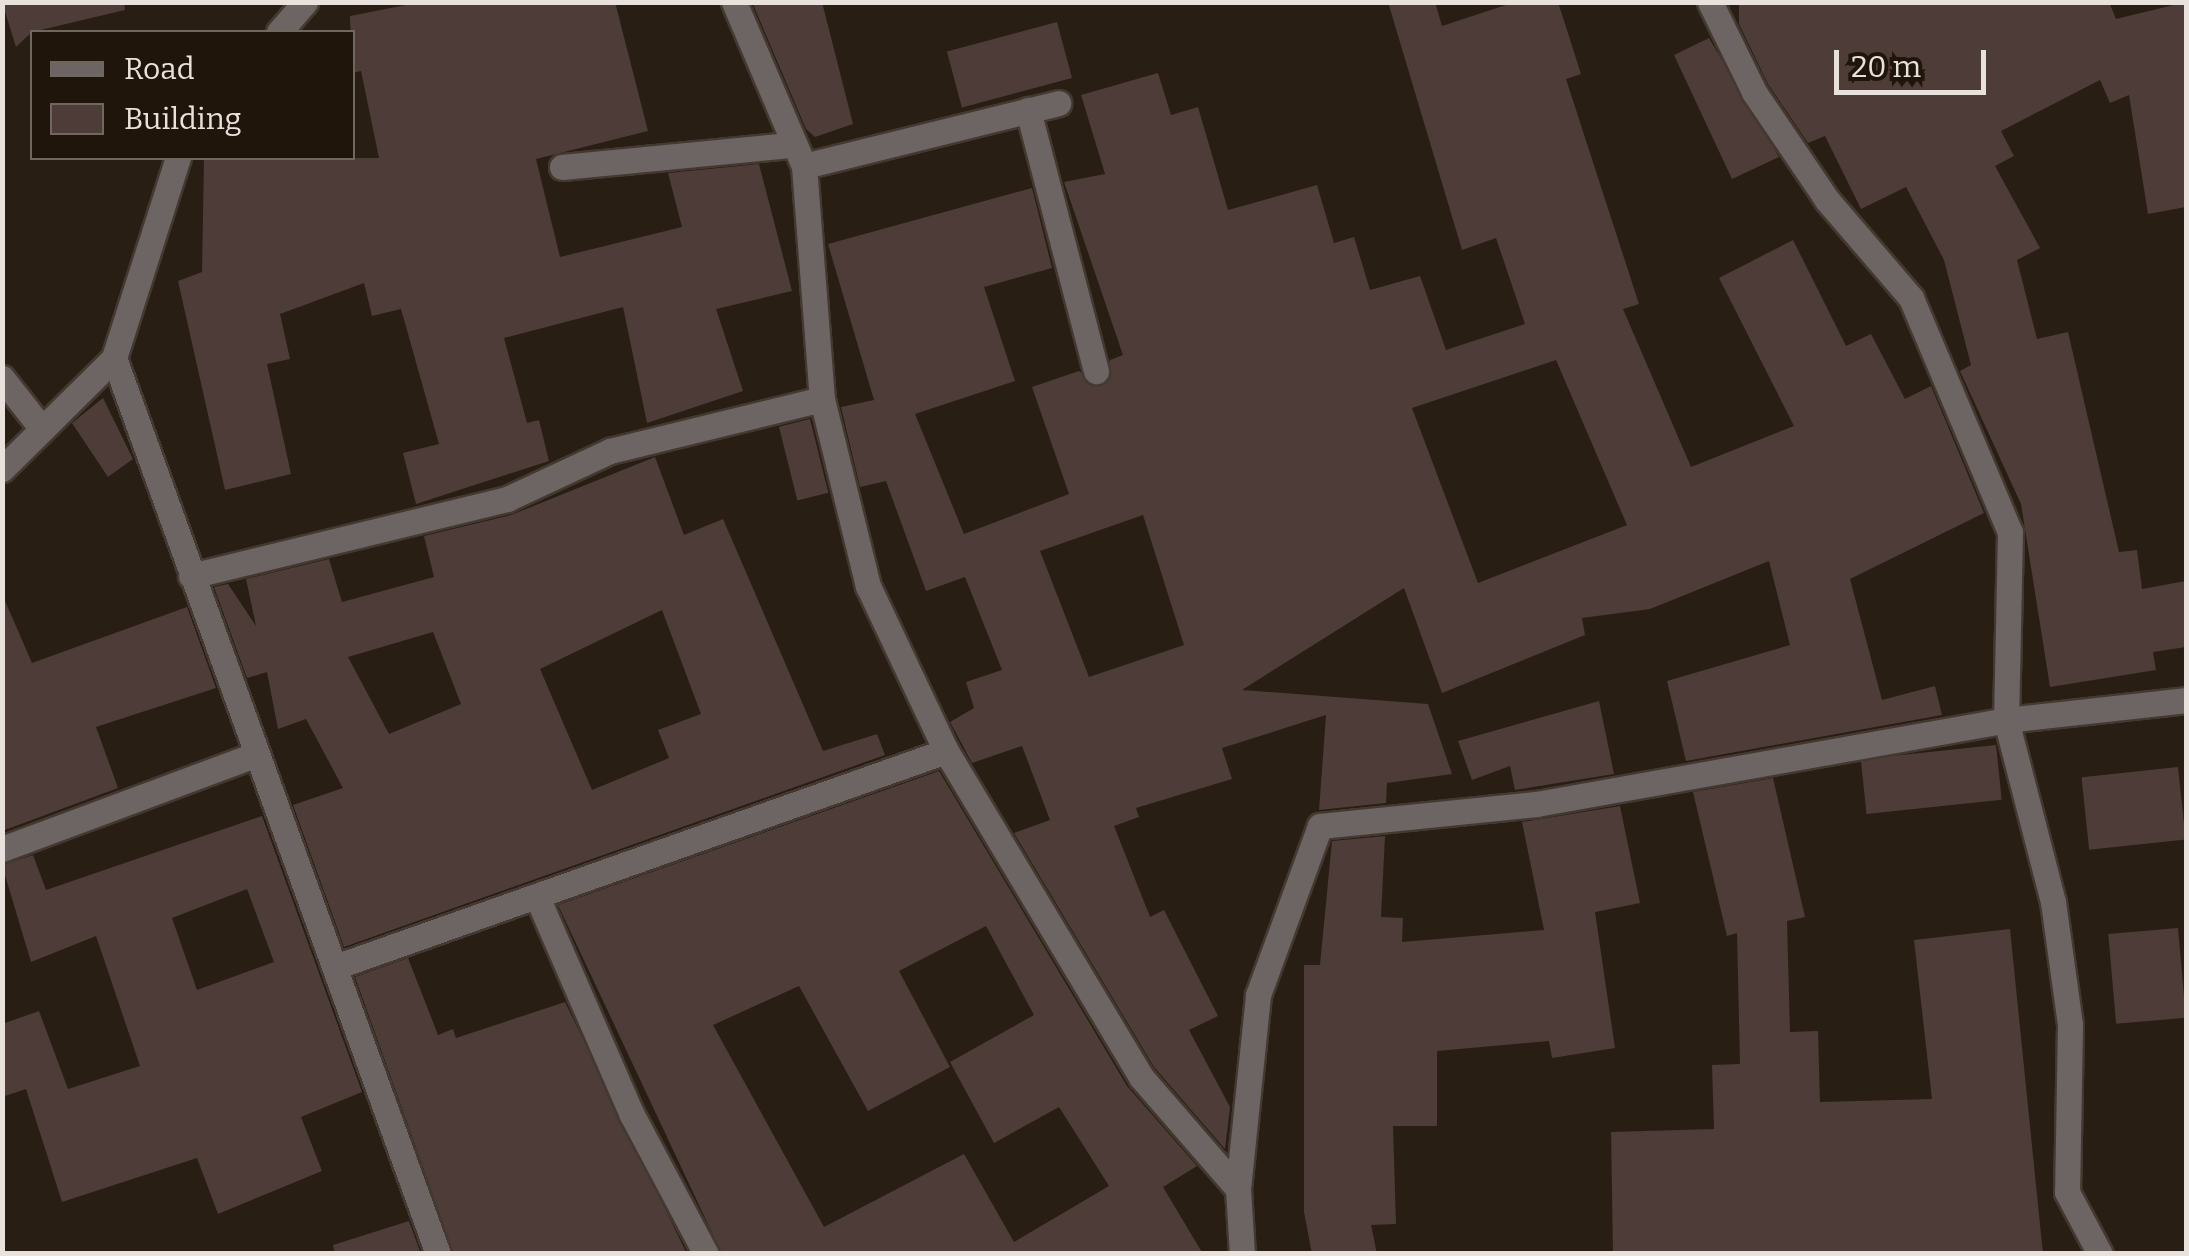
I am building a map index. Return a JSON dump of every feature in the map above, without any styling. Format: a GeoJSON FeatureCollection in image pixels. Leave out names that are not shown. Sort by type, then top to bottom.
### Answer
{"type":"FeatureCollection","features":[{"type":"Feature","properties":{"kind":"street"},"geometry":{"type":"LineString","coordinates":[[281,30],[305,2]]}},
{"type":"Feature","properties":{"kind":"street"},"geometry":{"type":"LineString","coordinates":[[734,2],[797,155],[822,398],[868,586],[946,751],[1141,1078],[1238,1190]]}},
{"type":"Feature","properties":{"kind":"street"},"geometry":{"type":"LineString","coordinates":[[1710,2],[1754,92],[1827,200],[1911,298],[2010,532],[2006,720],[2054,902],[2065,990],[2067,1192],[2100,1254]]}},
{"type":"Feature","properties":{"kind":"street"},"geometry":{"type":"LineString","coordinates":[[562,167],[797,155],[1058,103]]}},
{"type":"Feature","properties":{"kind":"street"},"geometry":{"type":"LineString","coordinates":[[1028,110],[1096,371]]}},
{"type":"Feature","properties":{"kind":"street"},"geometry":{"type":"LineString","coordinates":[[2,469],[114,358],[177,160]]}},
{"type":"Feature","properties":{"kind":"street"},"geometry":{"type":"LineString","coordinates":[[114,358],[438,1254]]}},
{"type":"Feature","properties":{"kind":"street"},"geometry":{"type":"LineString","coordinates":[[2,378],[42,430]]}},
{"type":"Feature","properties":{"kind":"street"},"geometry":{"type":"LineString","coordinates":[[192,576],[507,500],[610,451],[822,398]]}},
{"type":"Feature","properties":{"kind":"street"},"geometry":{"type":"LineString","coordinates":[[1242,1254],[1238,1190],[1258,995],[1320,826],[1536,804],[2006,720],[2186,700]]}},
{"type":"Feature","properties":{"kind":"street"},"geometry":{"type":"LineString","coordinates":[[335,967],[538,899],[946,751]]}},
{"type":"Feature","properties":{"kind":"street"},"geometry":{"type":"LineString","coordinates":[[2,849],[257,754]]}},
{"type":"Feature","properties":{"kind":"street"},"geometry":{"type":"LineString","coordinates":[[538,899],[632,1115],[706,1254]]}},
{"type":"Feature","properties":{"kind":"building"},"geometry":{"type":"Polygon","coordinates":[[[2,2],[124,2],[125,10],[30,30],[16,47],[2,2]]]}},
{"type":"Feature","properties":{"kind":"building"},"geometry":{"type":"Polygon","coordinates":[[[615,2],[648,131],[536,159],[560,257],[682,227],[668,173],[759,164],[792,291],[716,309],[743,391],[647,423],[623,307],[504,338],[527,423],[539,420],[549,461],[416,504],[403,453],[439,444],[401,309],[372,316],[364,283],[280,314],[290,359],[267,364],[291,474],[225,490],[178,281],[202,272],[204,160],[379,158],[361,71],[355,72],[355,30],[350,30],[350,16],[416,3],[615,2]]]}},
{"type":"Feature","properties":{"kind":"building"},"geometry":{"type":"Polygon","coordinates":[[[752,2],[822,2],[853,124],[815,137],[806,129],[752,2]]]}},
{"type":"Feature","properties":{"kind":"building"},"geometry":{"type":"Polygon","coordinates":[[[1388,2],[1435,2],[1442,26],[1515,2],[1558,2],[1581,74],[1566,79],[1639,304],[1623,309],[1691,467],[1794,426],[1719,278],[1793,240],[1846,346],[1871,334],[1905,399],[1931,386],[1984,513],[1850,579],[1882,700],[1935,686],[1942,715],[1686,761],[1667,681],[1790,645],[1769,561],[1650,609],[1582,618],[1585,635],[1442,693],[1404,588],[1242,690],[1428,704],[1452,774],[1387,783],[1386,803],[1319,810],[1326,715],[1222,748],[1232,779],[1136,808],[1139,817],[1114,826],[1150,917],[1164,910],[1218,1016],[1189,1030],[1230,1107],[1225,1149],[1154,1067],[1014,833],[1050,820],[1022,746],[972,763],[950,722],[974,708],[966,682],[1002,670],[965,577],[926,591],[886,481],[860,487],[841,407],[874,400],[828,244],[1032,188],[1052,268],[984,287],[1015,381],[915,414],[964,534],[1069,494],[1032,387],[1079,371],[1101,386],[1110,360],[1123,355],[1064,182],[1105,174],[1081,95],[1158,73],[1171,115],[1198,107],[1228,210],[1317,185],[1334,243],[1354,237],[1370,290],[1420,276],[1446,350],[1525,324],[1496,238],[1462,250],[1388,2]],[[1556,360],[1412,408],[1478,583],[1627,525],[1556,360]],[[1143,515],[1040,551],[1089,677],[1184,645],[1143,515]]]}},
{"type":"Feature","properties":{"kind":"building"},"geometry":{"type":"Polygon","coordinates":[[[1739,2],[2109,2],[2116,19],[2186,2],[2186,207],[2148,214],[2129,95],[2110,103],[2100,80],[2001,131],[2014,156],[1995,166],[2040,248],[2017,260],[2037,339],[2068,332],[2119,552],[2137,550],[2142,589],[2186,581],[2186,647],[2153,652],[2156,670],[2050,687],[2021,504],[1960,371],[1971,365],[1944,260],[1906,187],[1861,209],[1825,136],[1808,143],[1768,84],[1739,24],[1739,2]]]}},
{"type":"Feature","properties":{"kind":"building"},"geometry":{"type":"Polygon","coordinates":[[[1057,22],[1072,78],[962,108],[947,52],[1057,22]]]}},
{"type":"Feature","properties":{"kind":"building"},"geometry":{"type":"Polygon","coordinates":[[[1709,38],[1779,157],[1732,179],[1674,55],[1709,38]]]}},
{"type":"Feature","properties":{"kind":"building"},"geometry":{"type":"Polygon","coordinates":[[[103,398],[133,459],[108,477],[72,423],[103,398]]]}},
{"type":"Feature","properties":{"kind":"building"},"geometry":{"type":"Polygon","coordinates":[[[810,419],[828,493],[797,500],[779,427],[810,419]]]}},
{"type":"Feature","properties":{"kind":"building"},"geometry":{"type":"Polygon","coordinates":[[[655,457],[684,535],[723,519],[823,751],[877,734],[885,755],[344,947],[293,805],[343,788],[306,719],[278,729],[267,672],[247,678],[214,587],[228,584],[256,626],[246,579],[329,559],[342,602],[434,577],[424,536],[511,515],[655,457]],[[662,610],[540,669],[592,790],[669,758],[658,730],[701,714],[662,610]],[[433,632],[348,657],[389,734],[461,704],[433,632]]]}},
{"type":"Feature","properties":{"kind":"building"},"geometry":{"type":"Polygon","coordinates":[[[2,594],[32,663],[187,607],[216,688],[96,727],[118,788],[2,831],[2,594]]]}},
{"type":"Feature","properties":{"kind":"building"},"geometry":{"type":"Polygon","coordinates":[[[1599,701],[1614,774],[1515,790],[1510,766],[1472,780],[1458,741],[1599,701]]]}},
{"type":"Feature","properties":{"kind":"building"},"geometry":{"type":"Polygon","coordinates":[[[1996,745],[2002,800],[1866,814],[1861,759],[1996,745]]]}},
{"type":"Feature","properties":{"kind":"building"},"geometry":{"type":"Polygon","coordinates":[[[2178,767],[2186,840],[2089,850],[2082,777],[2178,767]]]}},
{"type":"Feature","properties":{"kind":"building"},"geometry":{"type":"Polygon","coordinates":[[[939,771],[1127,1086],[1197,1166],[1163,1187],[1203,1254],[722,1254],[558,905],[939,771]],[[986,926],[899,971],[950,1067],[868,1111],[799,986],[713,1025],[824,1227],[964,1154],[1014,1242],[1109,1186],[1059,1107],[994,1143],[950,1062],[1034,1015],[986,926]]]}},
{"type":"Feature","properties":{"kind":"building"},"geometry":{"type":"Polygon","coordinates":[[[1773,778],[1805,917],[1787,921],[1790,1032],[1818,1031],[1820,1102],[1932,1099],[1914,940],[2010,929],[2043,1254],[1613,1254],[1611,1132],[1714,1129],[1712,1065],[1740,1064],[1737,933],[1727,936],[1693,792],[1773,778]]]}},
{"type":"Feature","properties":{"kind":"building"},"geometry":{"type":"Polygon","coordinates":[[[1620,806],[1640,903],[1595,912],[1615,1048],[1552,1058],[1549,1041],[1437,1051],[1437,1126],[1393,1126],[1396,1224],[1371,1225],[1377,1254],[1312,1254],[1304,1212],[1304,965],[1320,965],[1332,841],[1385,836],[1381,917],[1403,918],[1402,942],[1544,930],[1522,822],[1620,806]]]}},
{"type":"Feature","properties":{"kind":"building"},"geometry":{"type":"Polygon","coordinates":[[[262,816],[362,1092],[301,1117],[322,1171],[218,1214],[197,1158],[62,1202],[26,1089],[2,1097],[2,1024],[39,1011],[68,1089],[140,1066],[96,936],[31,962],[2,865],[33,855],[46,890],[262,816]],[[247,889],[172,918],[197,990],[274,962],[247,889]]]}},
{"type":"Feature","properties":{"kind":"building"},"geometry":{"type":"Polygon","coordinates":[[[2178,928],[2186,1018],[2116,1024],[2108,934],[2178,928]]]}},
{"type":"Feature","properties":{"kind":"building"},"geometry":{"type":"Polygon","coordinates":[[[408,958],[438,1035],[453,1029],[456,1038],[565,1002],[687,1254],[454,1254],[355,977],[408,958]]]}},
{"type":"Feature","properties":{"kind":"building"},"geometry":{"type":"Polygon","coordinates":[[[409,1221],[421,1254],[335,1254],[333,1245],[409,1221]]]}}]}
